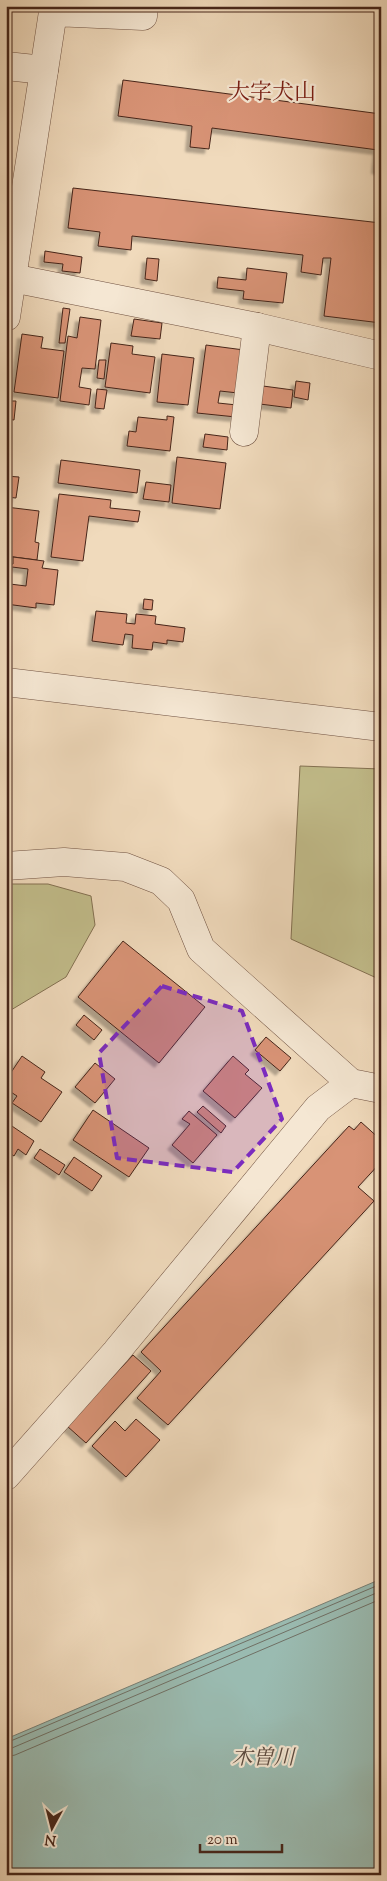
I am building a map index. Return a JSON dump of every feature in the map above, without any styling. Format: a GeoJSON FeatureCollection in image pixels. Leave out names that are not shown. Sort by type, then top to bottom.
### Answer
{"type":"FeatureCollection","features":[{"type":"Feature","properties":{"kind":"street"},"geometry":{"type":"LineString","coordinates":[[6,317],[53,12],[143,16],[144,6]]}},
{"type":"Feature","properties":{"kind":"street"},"geometry":{"type":"LineString","coordinates":[[6,66],[44,70]]}},
{"type":"Feature","properties":{"kind":"street"},"geometry":{"type":"LineString","coordinates":[[12,278],[257,327],[381,356]]}},
{"type":"Feature","properties":{"kind":"street"},"geometry":{"type":"LineString","coordinates":[[244,432],[257,327]]}},
{"type":"Feature","properties":{"kind":"street"},"geometry":{"type":"LineString","coordinates":[[6,682],[381,727]]}},
{"type":"Feature","properties":{"kind":"street"},"geometry":{"type":"LineString","coordinates":[[6,866],[64,862],[125,867],[161,882],[181,900],[201,949],[351,1083],[381,1089]]}},
{"type":"Feature","properties":{"kind":"street"},"geometry":{"type":"LineString","coordinates":[[6,1476],[116,1352],[318,1108],[351,1083]]}},
{"type":"Feature","properties":{"kind":"highlighted area"},"geometry":{"type":"Polygon","coordinates":[[[162,986],[242,1011],[282,1119],[233,1172],[117,1158],[99,1053],[162,986]]]}},
{"type":"Feature","properties":{"kind":"shaded area"},"geometry":{"type":"Polygon","coordinates":[[[300,766],[381,769],[381,980],[291,939],[300,766]]]}},
{"type":"Feature","properties":{"kind":"shaded area"},"geometry":{"type":"Polygon","coordinates":[[[6,884],[48,884],[91,896],[95,925],[66,977],[6,1013],[6,884]]]}},
{"type":"Feature","properties":{"kind":"water","name":"木曽川"},"geometry":{"type":"Polygon","coordinates":[[[381,1579],[381,1875],[6,1875],[6,1739],[381,1579]]]}},
{"type":"Feature","properties":{"kind":"building"},"geometry":{"type":"Polygon","coordinates":[[[123,80],[381,114],[381,170],[376,169],[378,150],[212,128],[209,149],[190,147],[192,126],[118,116],[123,80]]]}},
{"type":"Feature","properties":{"kind":"building"},"geometry":{"type":"Polygon","coordinates":[[[73,188],[381,223],[381,323],[324,316],[331,258],[323,258],[321,275],[301,272],[303,255],[132,236],[131,250],[98,246],[100,232],[68,228],[73,188]]]}},
{"type":"Feature","properties":{"kind":"building"},"geometry":{"type":"Polygon","coordinates":[[[45,251],[82,257],[80,273],[62,271],[63,264],[44,262],[45,251]]]}},
{"type":"Feature","properties":{"kind":"building"},"geometry":{"type":"Polygon","coordinates":[[[147,258],[159,259],[157,281],[145,279],[147,258]]]}},
{"type":"Feature","properties":{"kind":"building"},"geometry":{"type":"Polygon","coordinates":[[[247,268],[287,273],[283,303],[243,299],[244,291],[217,288],[218,277],[246,280],[247,268]]]}},
{"type":"Feature","properties":{"kind":"building"},"geometry":{"type":"Polygon","coordinates":[[[63,308],[70,309],[65,343],[59,343],[63,308]]]}},
{"type":"Feature","properties":{"kind":"building"},"geometry":{"type":"Polygon","coordinates":[[[80,317],[101,320],[95,369],[82,368],[79,387],[91,389],[89,405],[60,401],[68,336],[77,338],[80,317]]]}},
{"type":"Feature","properties":{"kind":"building"},"geometry":{"type":"Polygon","coordinates":[[[134,319],[162,323],[160,339],[131,336],[134,319]]]}},
{"type":"Feature","properties":{"kind":"building"},"geometry":{"type":"Polygon","coordinates":[[[22,334],[43,337],[41,348],[64,351],[58,398],[14,392],[22,334]]]}},
{"type":"Feature","properties":{"kind":"building"},"geometry":{"type":"Polygon","coordinates":[[[111,343],[133,346],[132,354],[155,357],[150,393],[105,387],[111,343]]]}},
{"type":"Feature","properties":{"kind":"building"},"geometry":{"type":"Polygon","coordinates":[[[206,345],[244,350],[238,393],[220,391],[218,403],[237,405],[236,417],[197,413],[206,345]]]}},
{"type":"Feature","properties":{"kind":"building"},"geometry":{"type":"Polygon","coordinates":[[[162,354],[194,358],[188,405],[157,402],[162,354]]]}},
{"type":"Feature","properties":{"kind":"building"},"geometry":{"type":"Polygon","coordinates":[[[99,360],[106,360],[104,379],[97,378],[99,360]]]}},
{"type":"Feature","properties":{"kind":"building"},"geometry":{"type":"Polygon","coordinates":[[[296,381],[310,383],[308,400],[294,397],[296,381]]]}},
{"type":"Feature","properties":{"kind":"building"},"geometry":{"type":"Polygon","coordinates":[[[263,386],[293,390],[291,408],[260,404],[263,386]]]}},
{"type":"Feature","properties":{"kind":"building"},"geometry":{"type":"Polygon","coordinates":[[[97,389],[107,390],[104,409],[95,408],[97,389]]]}},
{"type":"Feature","properties":{"kind":"building"},"geometry":{"type":"Polygon","coordinates":[[[9,401],[16,401],[14,420],[6,419],[9,401]]]}},
{"type":"Feature","properties":{"kind":"building"},"geometry":{"type":"Polygon","coordinates":[[[167,416],[174,417],[170,451],[127,446],[129,431],[136,432],[138,417],[167,420],[167,416]]]}},
{"type":"Feature","properties":{"kind":"building"},"geometry":{"type":"Polygon","coordinates":[[[205,434],[228,437],[227,450],[203,447],[205,434]]]}},
{"type":"Feature","properties":{"kind":"building"},"geometry":{"type":"Polygon","coordinates":[[[177,457],[226,463],[220,509],[172,503],[177,457]]]}},
{"type":"Feature","properties":{"kind":"building"},"geometry":{"type":"Polygon","coordinates":[[[61,460],[140,470],[137,493],[58,483],[61,460]]]}},
{"type":"Feature","properties":{"kind":"building"},"geometry":{"type":"Polygon","coordinates":[[[6,476],[19,477],[16,498],[6,497],[6,476]]]}},
{"type":"Feature","properties":{"kind":"building"},"geometry":{"type":"Polygon","coordinates":[[[146,482],[171,485],[169,502],[143,499],[146,482]]]}},
{"type":"Feature","properties":{"kind":"building"},"geometry":{"type":"Polygon","coordinates":[[[59,494],[111,500],[110,508],[140,511],[138,522],[89,516],[83,561],[51,557],[59,494]]]}},
{"type":"Feature","properties":{"kind":"building"},"geometry":{"type":"Polygon","coordinates":[[[6,507],[39,511],[35,542],[39,543],[37,560],[6,556],[6,507]]]}},
{"type":"Feature","properties":{"kind":"building"},"geometry":{"type":"Polygon","coordinates":[[[13,557],[44,561],[42,568],[58,570],[54,605],[36,603],[36,608],[6,604],[6,564],[13,564],[13,557]],[[12,567],[10,584],[26,586],[28,569],[12,567]]]}},
{"type":"Feature","properties":{"kind":"building"},"geometry":{"type":"Polygon","coordinates":[[[144,599],[153,600],[152,610],[143,609],[144,599]]]}},
{"type":"Feature","properties":{"kind":"building"},"geometry":{"type":"Polygon","coordinates":[[[96,611],[127,614],[126,623],[135,624],[136,614],[156,616],[155,624],[185,628],[183,642],[167,640],[167,644],[153,642],[152,650],[132,648],[133,635],[125,634],[123,645],[92,641],[96,611]]]}},
{"type":"Feature","properties":{"kind":"building"},"geometry":{"type":"Polygon","coordinates":[[[123,941],[205,1007],[159,1063],[78,997],[123,941]]]}},
{"type":"Feature","properties":{"kind":"building"},"geometry":{"type":"Polygon","coordinates":[[[84,1015],[102,1030],[94,1040],[76,1025],[84,1015]]]}},
{"type":"Feature","properties":{"kind":"building"},"geometry":{"type":"Polygon","coordinates":[[[266,1037],[291,1058],[280,1071],[255,1050],[266,1037]]]}},
{"type":"Feature","properties":{"kind":"building"},"geometry":{"type":"Polygon","coordinates":[[[22,1056],[45,1072],[41,1078],[62,1092],[41,1122],[12,1103],[17,1096],[6,1089],[6,1080],[22,1056]]]}},
{"type":"Feature","properties":{"kind":"building"},"geometry":{"type":"Polygon","coordinates":[[[233,1056],[249,1070],[245,1074],[262,1088],[235,1118],[203,1091],[233,1056]]]}},
{"type":"Feature","properties":{"kind":"building"},"geometry":{"type":"Polygon","coordinates":[[[95,1063],[115,1079],[95,1103],[75,1087],[95,1063]]]}},
{"type":"Feature","properties":{"kind":"building"},"geometry":{"type":"Polygon","coordinates":[[[203,1106],[226,1126],[221,1133],[197,1112],[203,1106]]]}},
{"type":"Feature","properties":{"kind":"building"},"geometry":{"type":"Polygon","coordinates":[[[93,1110],[149,1148],[129,1177],[73,1140],[93,1110]]]}},
{"type":"Feature","properties":{"kind":"building"},"geometry":{"type":"Polygon","coordinates":[[[189,1111],[217,1135],[193,1163],[172,1145],[190,1124],[182,1119],[189,1111]]]}},
{"type":"Feature","properties":{"kind":"building"},"geometry":{"type":"Polygon","coordinates":[[[6,1122],[34,1141],[26,1155],[18,1149],[14,1156],[6,1151],[6,1122]]]}},
{"type":"Feature","properties":{"kind":"building"},"geometry":{"type":"Polygon","coordinates":[[[361,1122],[381,1140],[381,1148],[377,1152],[381,1155],[381,1162],[358,1187],[374,1201],[168,1425],[137,1398],[161,1371],[141,1352],[349,1126],[354,1130],[361,1122]]]}},
{"type":"Feature","properties":{"kind":"building"},"geometry":{"type":"Polygon","coordinates":[[[40,1149],[65,1165],[59,1175],[34,1158],[40,1149]]]}},
{"type":"Feature","properties":{"kind":"building"},"geometry":{"type":"Polygon","coordinates":[[[74,1157],[102,1176],[92,1191],[64,1172],[74,1157]]]}},
{"type":"Feature","properties":{"kind":"building"},"geometry":{"type":"Polygon","coordinates":[[[133,1355],[151,1371],[86,1443],[67,1426],[133,1355]]]}},
{"type":"Feature","properties":{"kind":"building"},"geometry":{"type":"Polygon","coordinates":[[[136,1419],[160,1440],[126,1477],[92,1446],[115,1421],[125,1431],[136,1419]]]}},
{"type":"Feature","properties":{"kind":"district","name":"大字犬山"},"geometry":{"type":"Point","coordinates":[272,91]}}]}
